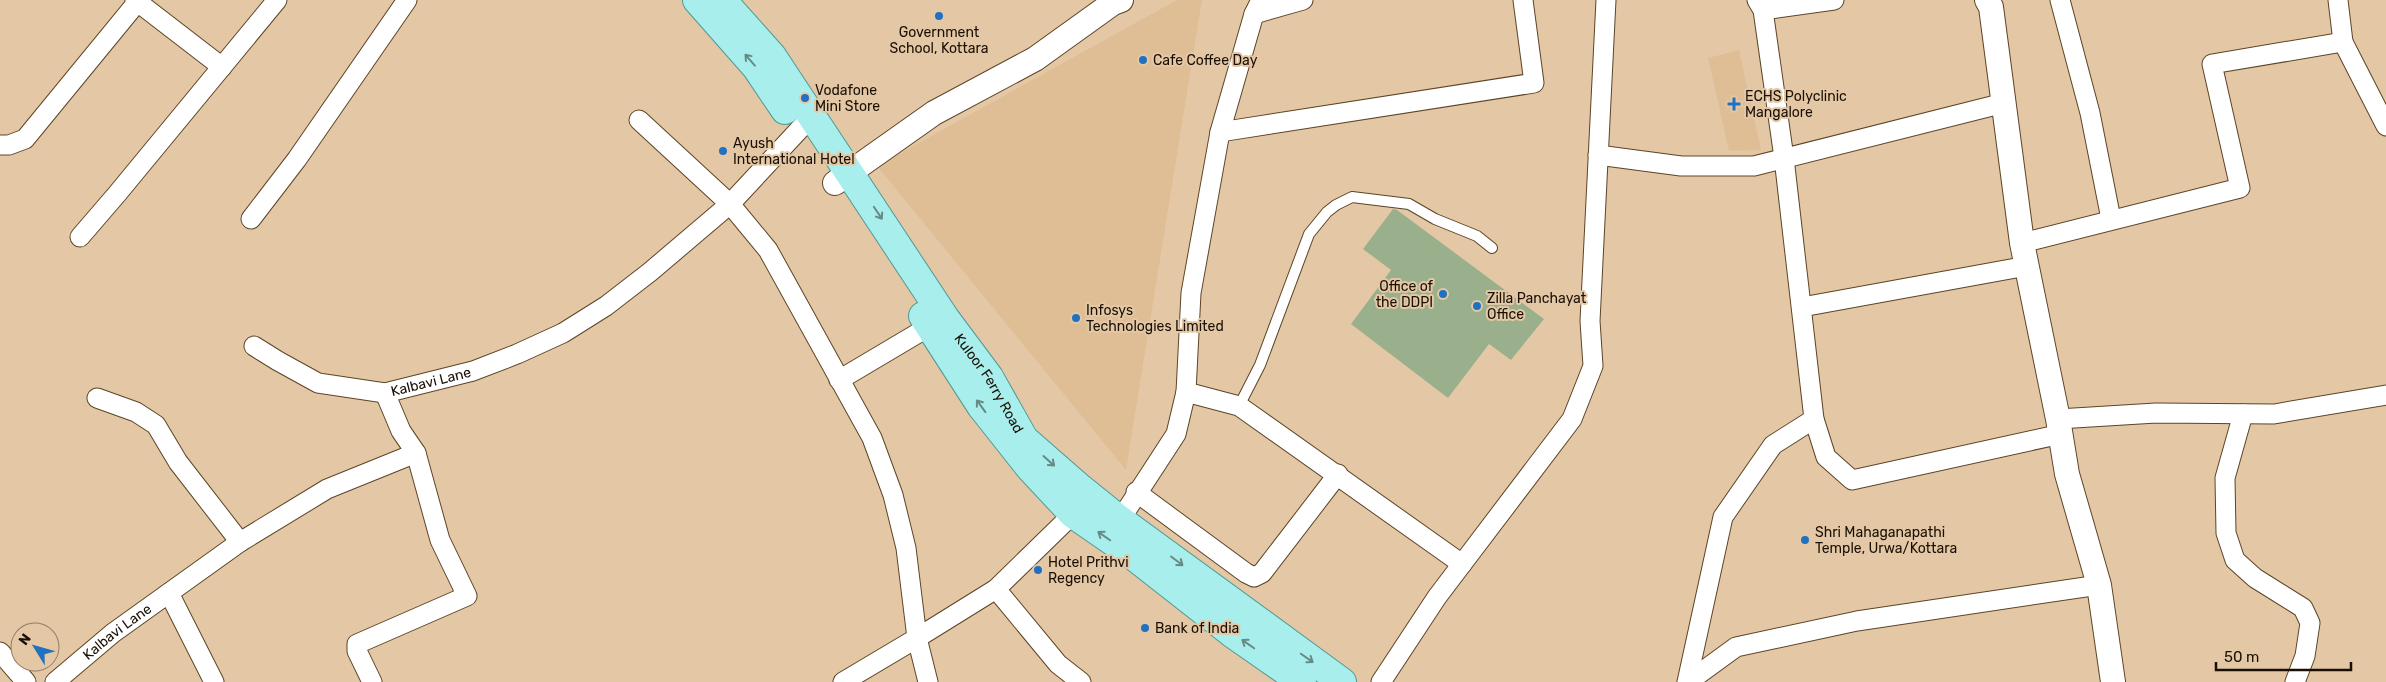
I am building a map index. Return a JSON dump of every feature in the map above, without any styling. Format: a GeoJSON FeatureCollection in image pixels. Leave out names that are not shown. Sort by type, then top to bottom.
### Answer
{"type":"FeatureCollection","features":[{"type":"Feature","properties":{"kind":"main road","name":"Kuloor Ferry Road"},"geometry":{"type":"LineString","coordinates":[[697,0],[805,123],[843,178],[990,377],[1024,439],[1120,520],[1342,682]]}},
{"type":"Feature","properties":{"kind":"main road","name":"Kuloor Ferry Road"},"geometry":{"type":"LineString","coordinates":[[722,0],[772,56],[805,123]]}},
{"type":"Feature","properties":{"kind":"main road","name":"Kuloor Ferry Road"},"geometry":{"type":"LineString","coordinates":[[843,178],[930,326],[981,406],[1030,468],[1074,514],[1131,554],[1290,679]]}},
{"type":"Feature","properties":{"kind":"street"},"geometry":{"type":"LineString","coordinates":[[80,236],[277,0]]}},
{"type":"Feature","properties":{"kind":"street"},"geometry":{"type":"LineString","coordinates":[[252,219],[297,159],[407,0]]}},
{"type":"Feature","properties":{"kind":"street"},"geometry":{"type":"LineString","coordinates":[[843,178],[934,113],[1036,59],[1113,3],[1121,0]]}},
{"type":"Feature","properties":{"kind":"street"},"geometry":{"type":"LineString","coordinates":[[1120,520],[1136,492],[1176,434],[1186,392],[1191,293],[1220,132],[1258,7],[1303,0]]}},
{"type":"Feature","properties":{"kind":"street"},"geometry":{"type":"LineString","coordinates":[[1220,132],[1534,83],[1523,0]]}},
{"type":"Feature","properties":{"kind":"street"},"geometry":{"type":"LineString","coordinates":[[1381,682],[1437,597],[1572,419],[1593,366],[1590,321],[1606,0]]}},
{"type":"Feature","properties":{"kind":"street"},"geometry":{"type":"LineString","coordinates":[[1834,0],[1760,5],[1784,158],[1814,418],[1826,457],[1852,480],[2059,426],[2156,413],[2274,414],[2386,395]]}},
{"type":"Feature","properties":{"kind":"street"},"geometry":{"type":"LineString","coordinates":[[1987,0],[1991,7],[2022,243],[2059,426],[2066,474],[2099,585],[2114,682]]}},
{"type":"Feature","properties":{"kind":"street"},"geometry":{"type":"LineString","coordinates":[[2060,0],[2090,113],[2111,219]]}},
{"type":"Feature","properties":{"kind":"street"},"geometry":{"type":"LineString","coordinates":[[2338,0],[2343,42],[2386,126]]}},
{"type":"Feature","properties":{"kind":"street"},"geometry":{"type":"LineString","coordinates":[[0,145],[9,145],[24,138],[137,1],[222,67]]}},
{"type":"Feature","properties":{"kind":"street"},"geometry":{"type":"LineString","coordinates":[[2022,243],[2240,188],[2212,64],[2343,42]]}},
{"type":"Feature","properties":{"kind":"street"},"geometry":{"type":"LineString","coordinates":[[1598,155],[1681,166],[1754,166],[2004,104]]}},
{"type":"Feature","properties":{"kind":"street"},"geometry":{"type":"LineString","coordinates":[[639,120],[730,204],[768,250],[838,380],[872,438],[893,495],[906,548],[917,638],[928,682]]}},
{"type":"Feature","properties":{"kind":"street","name":"Kalbavi Lane"},"geometry":{"type":"LineString","coordinates":[[61,679],[113,633],[240,542],[327,489],[416,453],[401,431],[385,393],[473,371],[563,333],[643,278],[730,204],[805,123]]}},
{"type":"Feature","properties":{"kind":"street"},"geometry":{"type":"LineString","coordinates":[[1802,307],[2027,266]]}},
{"type":"Feature","properties":{"kind":"street"},"geometry":{"type":"LineString","coordinates":[[838,380],[930,326]]}},
{"type":"Feature","properties":{"kind":"street"},"geometry":{"type":"LineString","coordinates":[[254,346],[318,383],[385,393]]}},
{"type":"Feature","properties":{"kind":"street"},"geometry":{"type":"LineString","coordinates":[[1186,392],[1239,406],[1338,474],[1462,564]]}},
{"type":"Feature","properties":{"kind":"street"},"geometry":{"type":"LineString","coordinates":[[98,398],[136,412],[156,425],[178,462],[240,542]]}},
{"type":"Feature","properties":{"kind":"street"},"geometry":{"type":"LineString","coordinates":[[2243,414],[2225,478],[2226,533],[2235,560],[2255,578],[2303,608],[2310,623],[2305,656],[2295,682]]}},
{"type":"Feature","properties":{"kind":"street"},"geometry":{"type":"LineString","coordinates":[[1687,682],[1723,517],[1773,445],[1814,418]]}},
{"type":"Feature","properties":{"kind":"street"},"geometry":{"type":"LineString","coordinates":[[372,682],[357,651],[357,644],[467,596],[440,540],[416,453]]}},
{"type":"Feature","properties":{"kind":"street"},"geometry":{"type":"LineString","coordinates":[[1136,492],[1254,577],[1262,574],[1338,474]]}},
{"type":"Feature","properties":{"kind":"street"},"geometry":{"type":"LineString","coordinates":[[843,682],[996,589],[1074,514]]}},
{"type":"Feature","properties":{"kind":"street"},"geometry":{"type":"LineString","coordinates":[[1687,682],[1736,647],[1857,621],[2099,585]]}},
{"type":"Feature","properties":{"kind":"street"},"geometry":{"type":"LineString","coordinates":[[996,589],[1058,664],[1080,682]]}},
{"type":"Feature","properties":{"kind":"street"},"geometry":{"type":"LineString","coordinates":[[169,594],[214,682]]}},
{"type":"Feature","properties":{"kind":"street"},"geometry":{"type":"LineString","coordinates":[[0,652],[26,682]]}},
{"type":"Feature","properties":{"kind":"lane"},"geometry":{"type":"LineString","coordinates":[[1239,406],[1260,365],[1309,234],[1327,212],[1336,205],[1352,197],[1409,204],[1435,219],[1477,236],[1492,248]]}},
{"type":"Feature","properties":{"kind":"shaded area","name":"Infosys Technologies Limited"},"geometry":{"type":"Polygon","coordinates":[[[1177,0],[1202,0],[1126,470],[877,166],[1177,0]]]}},
{"type":"Feature","properties":{"kind":"shaded area","name":"ECHS Polyclinic Mangalore"},"geometry":{"type":"Polygon","coordinates":[[[1739,50],[1761,150],[1729,151],[1708,58],[1739,50]]]}},
{"type":"Feature","properties":{"kind":"building","name":"Zilla Panchayat Office"},"geometry":{"type":"Polygon","coordinates":[[[1393,209],[1397,210],[1544,319],[1511,360],[1489,344],[1448,398],[1351,324],[1391,270],[1363,249],[1393,209]]]}},
{"type":"Feature","properties":{"kind":"place","name":"Government School, Kottara"},"geometry":{"type":"Point","coordinates":[939,16]}},
{"type":"Feature","properties":{"kind":"place","name":"Cafe Coffee Day"},"geometry":{"type":"Point","coordinates":[1143,60]}},
{"type":"Feature","properties":{"kind":"place","name":"Vodafone Mini Store"},"geometry":{"type":"Point","coordinates":[805,98]}},
{"type":"Feature","properties":{"kind":"place","name":"ECHS Polyclinic Mangalore"},"geometry":{"type":"Point","coordinates":[1734,104]}},
{"type":"Feature","properties":{"kind":"place","name":"Ayush International Hotel"},"geometry":{"type":"Point","coordinates":[723,151]}},
{"type":"Feature","properties":{"kind":"place","name":"Office of the DDPI"},"geometry":{"type":"Point","coordinates":[1443,294]}},
{"type":"Feature","properties":{"kind":"place","name":"Zilla Panchayat Office"},"geometry":{"type":"Point","coordinates":[1477,306]}},
{"type":"Feature","properties":{"kind":"place","name":"Infosys Technologies Limited"},"geometry":{"type":"Point","coordinates":[1076,318]}},
{"type":"Feature","properties":{"kind":"place","name":"Shri Mahaganapathi Temple, Urwa/Kottara"},"geometry":{"type":"Point","coordinates":[1805,540]}},
{"type":"Feature","properties":{"kind":"place","name":"Hotel Prithvi Regency"},"geometry":{"type":"Point","coordinates":[1038,570]}},
{"type":"Feature","properties":{"kind":"place","name":"Bank of India"},"geometry":{"type":"Point","coordinates":[1145,628]}}]}
